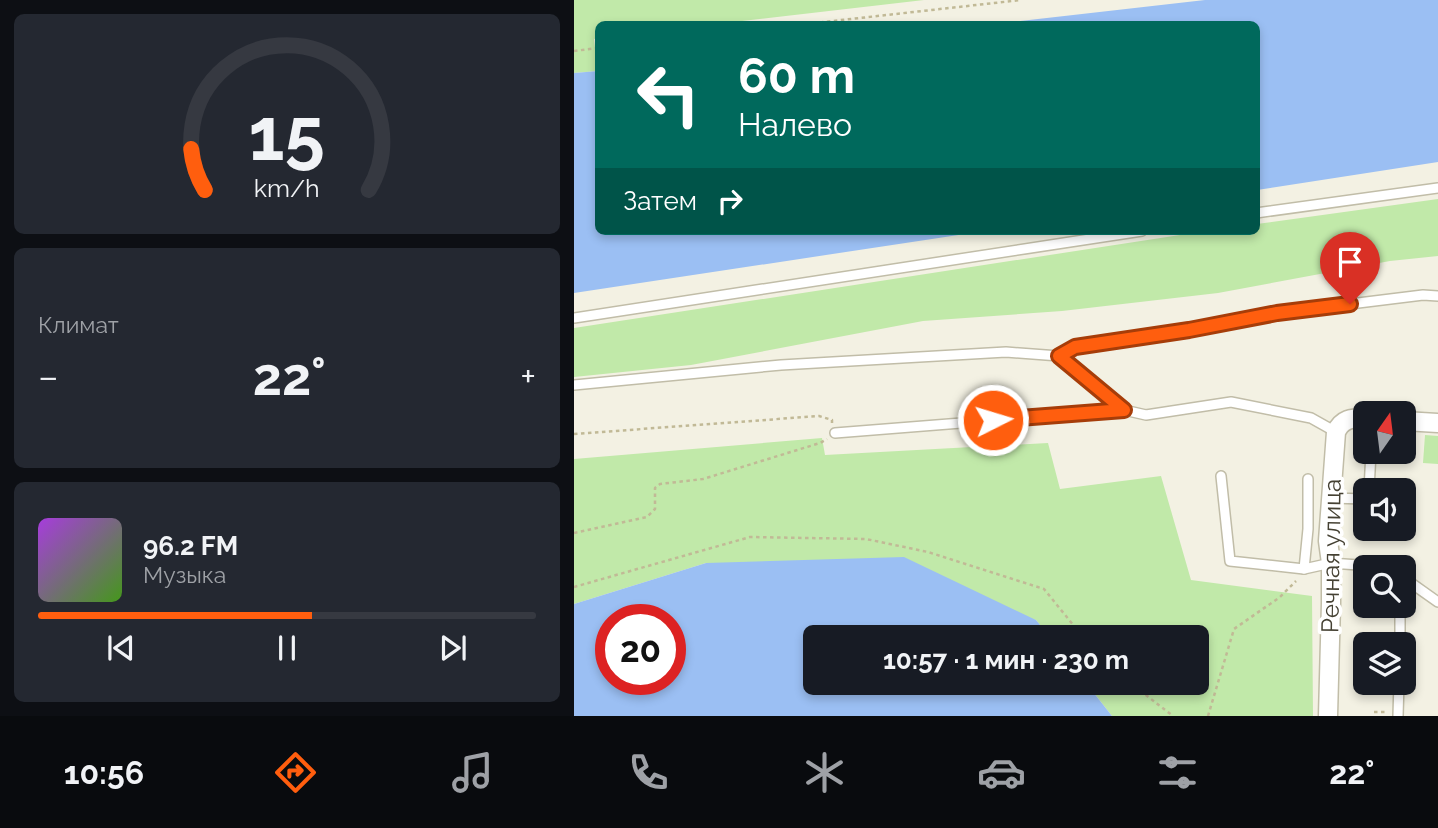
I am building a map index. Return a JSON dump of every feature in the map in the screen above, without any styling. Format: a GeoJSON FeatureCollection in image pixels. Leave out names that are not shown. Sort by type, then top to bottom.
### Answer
{"type":"FeatureCollection","features":[{"type":"Feature","properties":{"kind":"street"},"geometry":{"type":"LineString","coordinates":[[1336,432],[1339,424],[1353,419]]}},
{"type":"Feature","properties":{"kind":"street"},"geometry":{"type":"LineString","coordinates":[[1416,422],[1438,423]]}},
{"type":"Feature","properties":{"kind":"street","name":"Речная улица"},"geometry":{"type":"LineString","coordinates":[[1328,716],[1331,563],[1328,541],[1336,432]]}},
{"type":"Feature","properties":{"kind":"lane"},"geometry":{"type":"LineString","coordinates":[[1260,213],[1438,188]]}},
{"type":"Feature","properties":{"kind":"lane"},"geometry":{"type":"LineString","coordinates":[[574,318],[1116,235]]}},
{"type":"Feature","properties":{"kind":"lane"},"geometry":{"type":"LineString","coordinates":[[574,385],[781,365],[1006,352],[1059,356],[1075,347],[1189,330],[1277,313],[1423,295],[1438,296]]}},
{"type":"Feature","properties":{"kind":"lane"},"geometry":{"type":"LineString","coordinates":[[1059,356],[1124,410]]}},
{"type":"Feature","properties":{"kind":"lane"},"geometry":{"type":"LineString","coordinates":[[835,433],[1124,410],[1146,415],[1231,402],[1311,418],[1336,432]]}},
{"type":"Feature","properties":{"kind":"lane"},"geometry":{"type":"LineString","coordinates":[[1221,476],[1230,561],[1304,569],[1331,563],[1353,565]]}},
{"type":"Feature","properties":{"kind":"lane"},"geometry":{"type":"LineString","coordinates":[[1304,569],[1308,529],[1308,479]]}},
{"type":"Feature","properties":{"kind":"lane"},"geometry":{"type":"LineString","coordinates":[[1331,498],[1353,499]]}},
{"type":"Feature","properties":{"kind":"lane"},"geometry":{"type":"LineString","coordinates":[[1416,587],[1438,603]]}},
{"type":"Feature","properties":{"kind":"lane"},"geometry":{"type":"LineString","coordinates":[[1398,716],[1399,695]]}},
{"type":"Feature","properties":{"kind":"path"},"geometry":{"type":"LineString","coordinates":[[831,21],[1021,0]]}},
{"type":"Feature","properties":{"kind":"path"},"geometry":{"type":"LineString","coordinates":[[574,51],[595,48]]}},
{"type":"Feature","properties":{"kind":"path"},"geometry":{"type":"LineString","coordinates":[[574,434],[819,416],[831,420],[835,433],[820,443],[703,479],[660,484],[655,488],[655,509],[647,517],[574,533]]}},
{"type":"Feature","properties":{"kind":"path"},"geometry":{"type":"LineString","coordinates":[[574,587],[750,537],[866,540],[928,552],[1044,589],[1073,625]]}},
{"type":"Feature","properties":{"kind":"path"},"geometry":{"type":"LineString","coordinates":[[1208,716],[1234,629],[1280,597],[1294,584],[1304,569]]}},
{"type":"Feature","properties":{"kind":"path"},"geometry":{"type":"LineString","coordinates":[[1146,695],[1173,716]]}},
{"type":"Feature","properties":{"kind":"green space"},"geometry":{"type":"Polygon","coordinates":[[[574,0],[924,0],[742,21],[595,21],[595,71],[574,73],[574,0]]]}},
{"type":"Feature","properties":{"kind":"green space"},"geometry":{"type":"Polygon","coordinates":[[[1438,199],[1438,256],[1390,261],[1218,293],[1062,311],[923,321],[691,365],[574,377],[574,328],[1180,235],[1260,235],[1260,224],[1438,199]]]}},
{"type":"Feature","properties":{"kind":"green space"},"geometry":{"type":"Polygon","coordinates":[[[1425,435],[1438,436],[1438,464],[1423,463],[1425,435]]]}},
{"type":"Feature","properties":{"kind":"green space"},"geometry":{"type":"Polygon","coordinates":[[[822,438],[825,455],[1048,443],[1060,489],[1161,476],[1191,580],[1312,596],[1313,716],[1112,716],[1095,695],[1209,695],[1209,625],[1040,625],[1036,620],[706,563],[574,604],[574,459],[822,438]]]}},
{"type":"Feature","properties":{"kind":"water"},"geometry":{"type":"Polygon","coordinates":[[[1205,0],[1438,0],[1438,162],[1260,190],[1260,21],[1020,21],[1205,0]]]}},
{"type":"Feature","properties":{"kind":"water"},"geometry":{"type":"Polygon","coordinates":[[[595,71],[595,235],[958,235],[574,293],[574,73],[595,71]]]}},
{"type":"Feature","properties":{"kind":"water"},"geometry":{"type":"Polygon","coordinates":[[[904,557],[1036,620],[1040,625],[803,625],[803,695],[1095,695],[1112,716],[574,716],[574,604],[706,563],[904,557]]]}},
{"type":"Feature","properties":{"kind":"route"},"geometry":{"type":"LineString","coordinates":[[993,420],[1124,410],[1059,356],[1075,347],[1189,330],[1277,313],[1350,304]]}}]}
